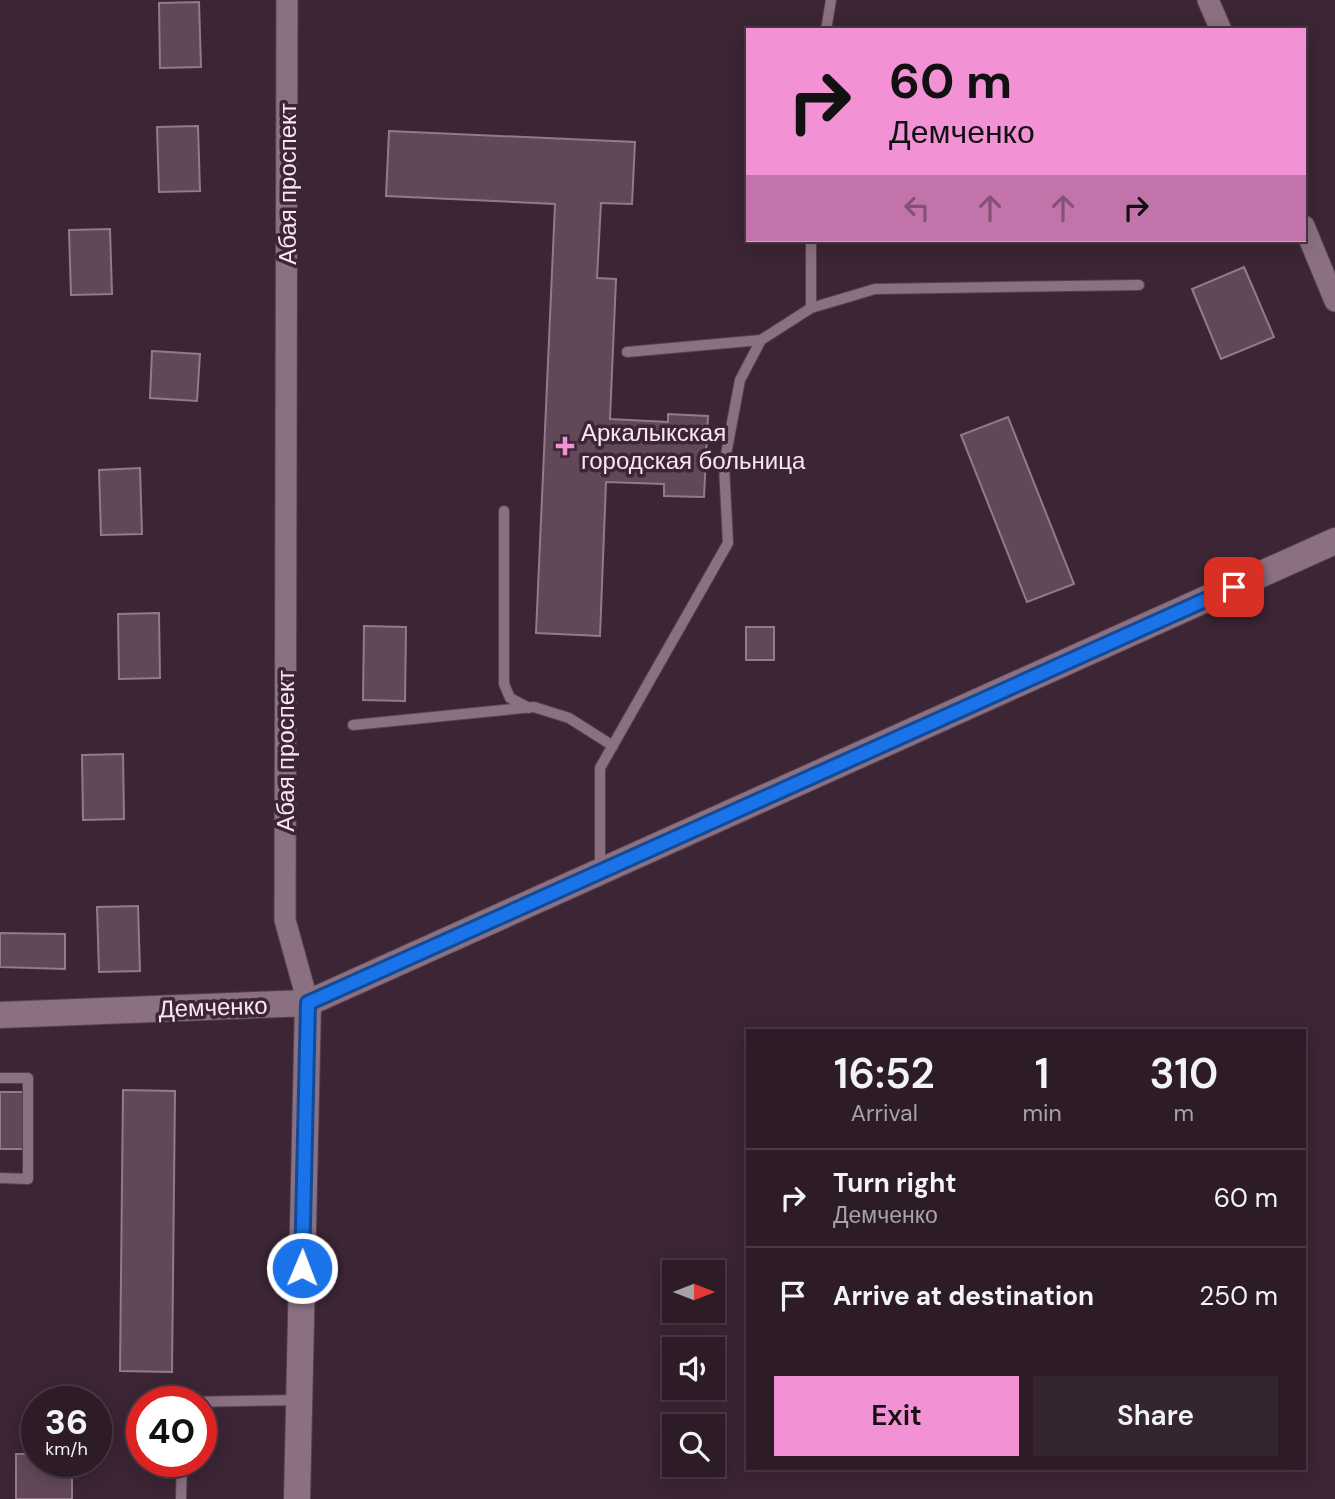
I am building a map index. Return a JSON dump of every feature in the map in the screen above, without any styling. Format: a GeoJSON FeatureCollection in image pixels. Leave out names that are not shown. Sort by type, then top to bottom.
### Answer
{"type":"FeatureCollection","features":[{"type":"Feature","properties":{"kind":"street","name":"Абая проспект"},"geometry":{"type":"LineString","coordinates":[[288,0],[285,920],[308,1003],[297,1499]]}},
{"type":"Feature","properties":{"kind":"street"},"geometry":{"type":"LineString","coordinates":[[1208,0],[1220,28]]}},
{"type":"Feature","properties":{"kind":"street"},"geometry":{"type":"LineString","coordinates":[[1306,231],[1335,301]]}},
{"type":"Feature","properties":{"kind":"street","name":"Демченко"},"geometry":{"type":"LineString","coordinates":[[0,1015],[308,1003],[1335,541]]}},
{"type":"Feature","properties":{"kind":"lane"},"geometry":{"type":"LineString","coordinates":[[827,28],[831,0]]}},
{"type":"Feature","properties":{"kind":"lane"},"geometry":{"type":"LineString","coordinates":[[811,242],[811,308]]}},
{"type":"Feature","properties":{"kind":"lane"},"geometry":{"type":"LineString","coordinates":[[626,352],[761,340],[811,308],[875,289],[1139,285]]}},
{"type":"Feature","properties":{"kind":"lane"},"geometry":{"type":"LineString","coordinates":[[600,872],[600,768],[728,543],[724,465],[740,380],[761,340]]}},
{"type":"Feature","properties":{"kind":"lane"},"geometry":{"type":"LineString","coordinates":[[504,511],[504,684],[510,698],[528,708],[569,719],[613,746]]}},
{"type":"Feature","properties":{"kind":"lane"},"geometry":{"type":"LineString","coordinates":[[353,725],[528,708]]}},
{"type":"Feature","properties":{"kind":"lane"},"geometry":{"type":"LineString","coordinates":[[0,1077],[28,1078],[28,1179],[0,1178]]}},
{"type":"Feature","properties":{"kind":"lane"},"geometry":{"type":"LineString","coordinates":[[217,1401],[299,1400]]}},
{"type":"Feature","properties":{"kind":"lane"},"geometry":{"type":"LineString","coordinates":[[181,1499],[182,1477]]}},
{"type":"Feature","properties":{"kind":"building"},"geometry":{"type":"Polygon","coordinates":[[[199,2],[201,67],[160,68],[159,3],[199,2]]]}},
{"type":"Feature","properties":{"kind":"building"},"geometry":{"type":"Polygon","coordinates":[[[198,126],[200,191],[159,192],[157,127],[198,126]]]}},
{"type":"Feature","properties":{"kind":"building"},"geometry":{"type":"Polygon","coordinates":[[[389,131],[635,142],[632,204],[601,203],[597,278],[616,279],[610,419],[668,422],[668,414],[708,416],[704,497],[664,496],[664,484],[606,482],[600,636],[536,633],[555,204],[386,196],[389,131]]]}},
{"type":"Feature","properties":{"kind":"building"},"geometry":{"type":"Polygon","coordinates":[[[110,229],[112,294],[71,295],[69,230],[110,229]]]}},
{"type":"Feature","properties":{"kind":"building"},"geometry":{"type":"Polygon","coordinates":[[[1244,267],[1274,337],[1221,359],[1192,289],[1244,267]]]}},
{"type":"Feature","properties":{"kind":"building"},"geometry":{"type":"Polygon","coordinates":[[[152,351],[200,354],[197,401],[150,398],[152,351]]]}},
{"type":"Feature","properties":{"kind":"building"},"geometry":{"type":"Polygon","coordinates":[[[1008,417],[1074,584],[1027,602],[961,435],[1008,417]]]}},
{"type":"Feature","properties":{"kind":"building"},"geometry":{"type":"Polygon","coordinates":[[[140,468],[142,534],[101,535],[99,470],[140,468]]]}},
{"type":"Feature","properties":{"kind":"building"},"geometry":{"type":"Polygon","coordinates":[[[159,613],[160,678],[119,679],[118,614],[159,613]]]}},
{"type":"Feature","properties":{"kind":"building"},"geometry":{"type":"Polygon","coordinates":[[[364,626],[406,627],[405,701],[363,700],[364,626]]]}},
{"type":"Feature","properties":{"kind":"building"},"geometry":{"type":"Polygon","coordinates":[[[746,627],[774,627],[774,660],[746,660],[746,627]]]}},
{"type":"Feature","properties":{"kind":"building"},"geometry":{"type":"Polygon","coordinates":[[[123,754],[124,819],[83,820],[82,755],[123,754]]]}},
{"type":"Feature","properties":{"kind":"building"},"geometry":{"type":"Polygon","coordinates":[[[138,906],[140,971],[99,972],[97,907],[138,906]]]}},
{"type":"Feature","properties":{"kind":"building"},"geometry":{"type":"Polygon","coordinates":[[[0,933],[65,934],[65,969],[0,967],[0,933]]]}},
{"type":"Feature","properties":{"kind":"building"},"geometry":{"type":"Polygon","coordinates":[[[123,1090],[175,1091],[172,1372],[120,1371],[123,1090]]]}},
{"type":"Feature","properties":{"kind":"building"},"geometry":{"type":"Polygon","coordinates":[[[0,1092],[25,1092],[24,1149],[0,1149],[0,1092]]]}},
{"type":"Feature","properties":{"kind":"building"},"geometry":{"type":"Polygon","coordinates":[[[16,1454],[21,1454],[21,1477],[72,1477],[72,1499],[16,1499],[16,1454]]]}},
{"type":"Feature","properties":{"kind":"place","name":"Аркалыкская городская больница"},"geometry":{"type":"Point","coordinates":[565,446]}},
{"type":"Feature","properties":{"kind":"route"},"geometry":{"type":"LineString","coordinates":[[302,1268],[308,1003],[1234,587]]}}]}
